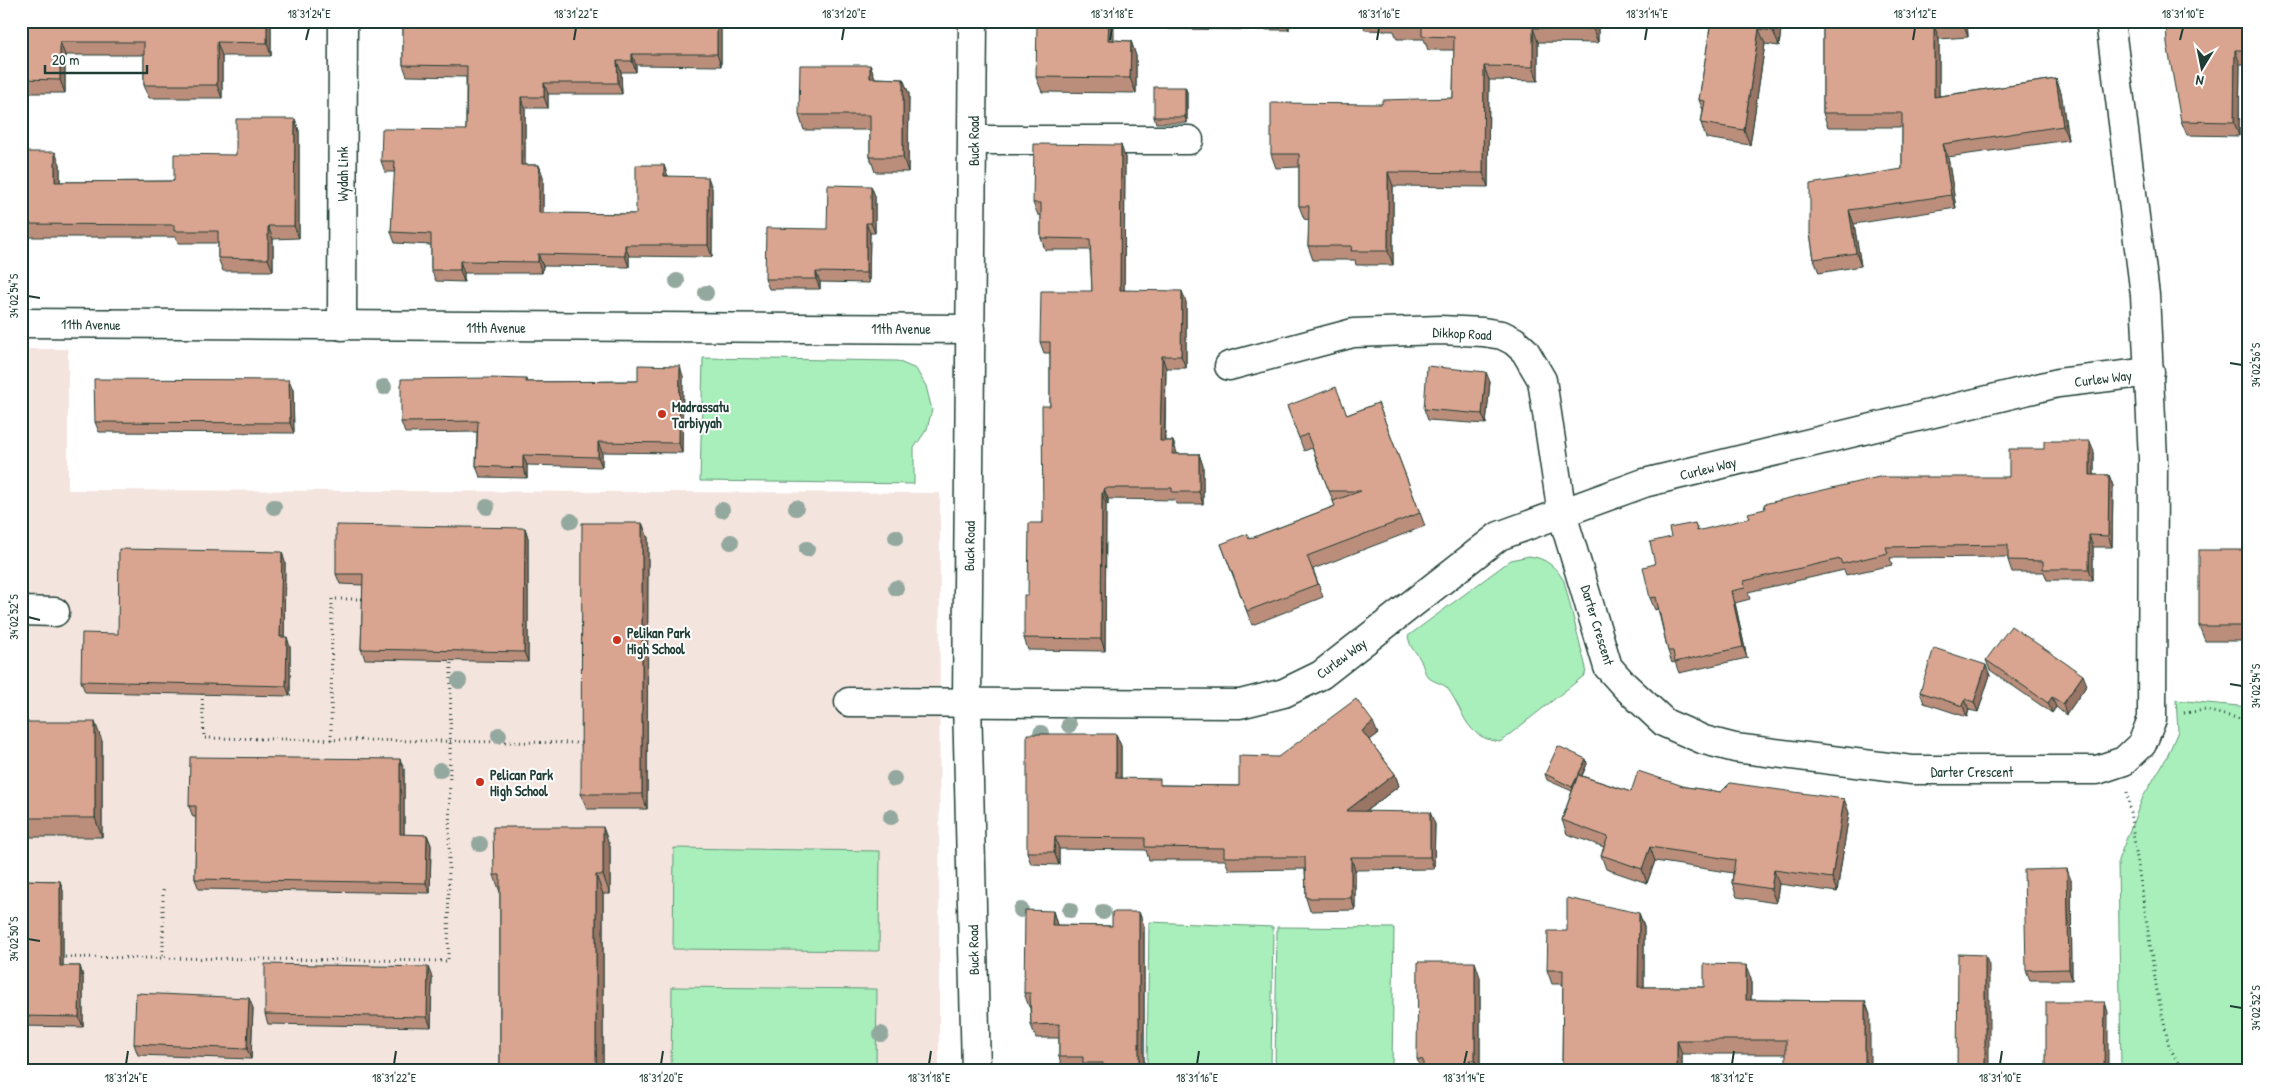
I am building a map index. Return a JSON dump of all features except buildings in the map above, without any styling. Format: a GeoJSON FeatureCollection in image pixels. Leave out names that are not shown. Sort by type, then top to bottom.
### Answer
{"type":"FeatureCollection","features":[{"type":"Feature","properties":{"kind":"street","name":"Wydah Link"},"geometry":{"type":"LineString","coordinates":[[342,326],[343,21]]}},
{"type":"Feature","properties":{"kind":"street","name":"Buck Road"},"geometry":{"type":"LineString","coordinates":[[973,21],[974,140],[967,701],[976,1070]]}},
{"type":"Feature","properties":{"kind":"street","name":"Curlew Way"},"geometry":{"type":"LineString","coordinates":[[849,702],[967,701],[1240,704],[1284,693],[1321,675],[1499,536],[1644,483],[2048,385],[2150,372],[2145,295],[2110,21]]}},
{"type":"Feature","properties":{"kind":"street"},"geometry":{"type":"LineString","coordinates":[[974,140],[1189,140]]}},
{"type":"Feature","properties":{"kind":"street","name":"11th Avenue"},"geometry":{"type":"LineString","coordinates":[[21,323],[971,329]]}},
{"type":"Feature","properties":{"kind":"street","name":"Dikkop Road"},"geometry":{"type":"LineString","coordinates":[[1229,366],[1353,334],[1440,330],[1502,335],[1525,351],[1542,380],[1562,514]]}},
{"type":"Feature","properties":{"kind":"street","name":"Darter Crescent"},"geometry":{"type":"LineString","coordinates":[[1562,514],[1608,667],[1625,686],[1666,723],[1704,740],[1735,748],[1912,770],[2097,770],[2124,761],[2142,744],[2152,718],[2150,372]]}},
{"type":"Feature","properties":{"kind":"street"},"geometry":{"type":"LineString","coordinates":[[21,611],[55,612]]}},
{"type":"Feature","properties":{"kind":"path"},"geometry":{"type":"LineString","coordinates":[[331,740],[332,599],[364,599]]}},
{"type":"Feature","properties":{"kind":"path"},"geometry":{"type":"LineString","coordinates":[[56,957],[448,961],[451,741],[450,661]]}},
{"type":"Feature","properties":{"kind":"path"},"geometry":{"type":"LineString","coordinates":[[202,694],[204,738],[587,742]]}},
{"type":"Feature","properties":{"kind":"path"},"geometry":{"type":"LineString","coordinates":[[2152,718],[2205,710],[2249,721]]}},
{"type":"Feature","properties":{"kind":"path"},"geometry":{"type":"LineString","coordinates":[[2124,761],[2132,834],[2158,991],[2169,1046],[2182,1070]]}},
{"type":"Feature","properties":{"kind":"path"},"geometry":{"type":"LineString","coordinates":[[163,890],[163,958]]}},
{"type":"Feature","properties":{"kind":"shaded area","name":"Pelican Park High School"},"geometry":{"type":"Polygon","coordinates":[[[21,349],[68,349],[68,490],[940,493],[939,1070],[21,1070],[21,349]]]}},
{"type":"Feature","properties":{"kind":"green space"},"geometry":{"type":"Polygon","coordinates":[[[703,358],[897,361],[916,369],[926,386],[932,410],[927,429],[914,448],[914,484],[700,481],[703,358]]]}},
{"type":"Feature","properties":{"kind":"green space"},"geometry":{"type":"Polygon","coordinates":[[[1529,556],[1550,564],[1558,571],[1564,581],[1586,668],[1585,675],[1500,742],[1488,739],[1472,730],[1448,689],[1444,685],[1430,679],[1427,675],[1420,659],[1410,644],[1408,636],[1511,560],[1529,556]]]}},
{"type":"Feature","properties":{"kind":"green space"},"geometry":{"type":"Polygon","coordinates":[[[2176,700],[2249,707],[2249,1070],[2121,1070],[2118,860],[2143,797],[2167,757],[2178,731],[2176,700]]]}},
{"type":"Feature","properties":{"kind":"green space"},"geometry":{"type":"Polygon","coordinates":[[[674,848],[880,851],[879,951],[673,949],[674,848]]]}},
{"type":"Feature","properties":{"kind":"green space"},"geometry":{"type":"Polygon","coordinates":[[[1149,922],[1273,927],[1271,1070],[1147,1070],[1149,922]]]}},
{"type":"Feature","properties":{"kind":"green space"},"geometry":{"type":"Polygon","coordinates":[[[1277,927],[1394,928],[1392,1070],[1275,1070],[1277,927]]]}},
{"type":"Feature","properties":{"kind":"green space"},"geometry":{"type":"Polygon","coordinates":[[[672,987],[877,989],[876,1070],[671,1070],[672,987]]]}},
{"type":"Feature","properties":{"kind":"place","name":"Madrassatu Tarbiyyah"},"geometry":{"type":"Point","coordinates":[662,414]}},
{"type":"Feature","properties":{"kind":"place","name":"Pelikan Park High School"},"geometry":{"type":"Point","coordinates":[617,640]}},
{"type":"Feature","properties":{"kind":"place","name":"Pelican Park High School"},"geometry":{"type":"Point","coordinates":[480,782]}}]}
